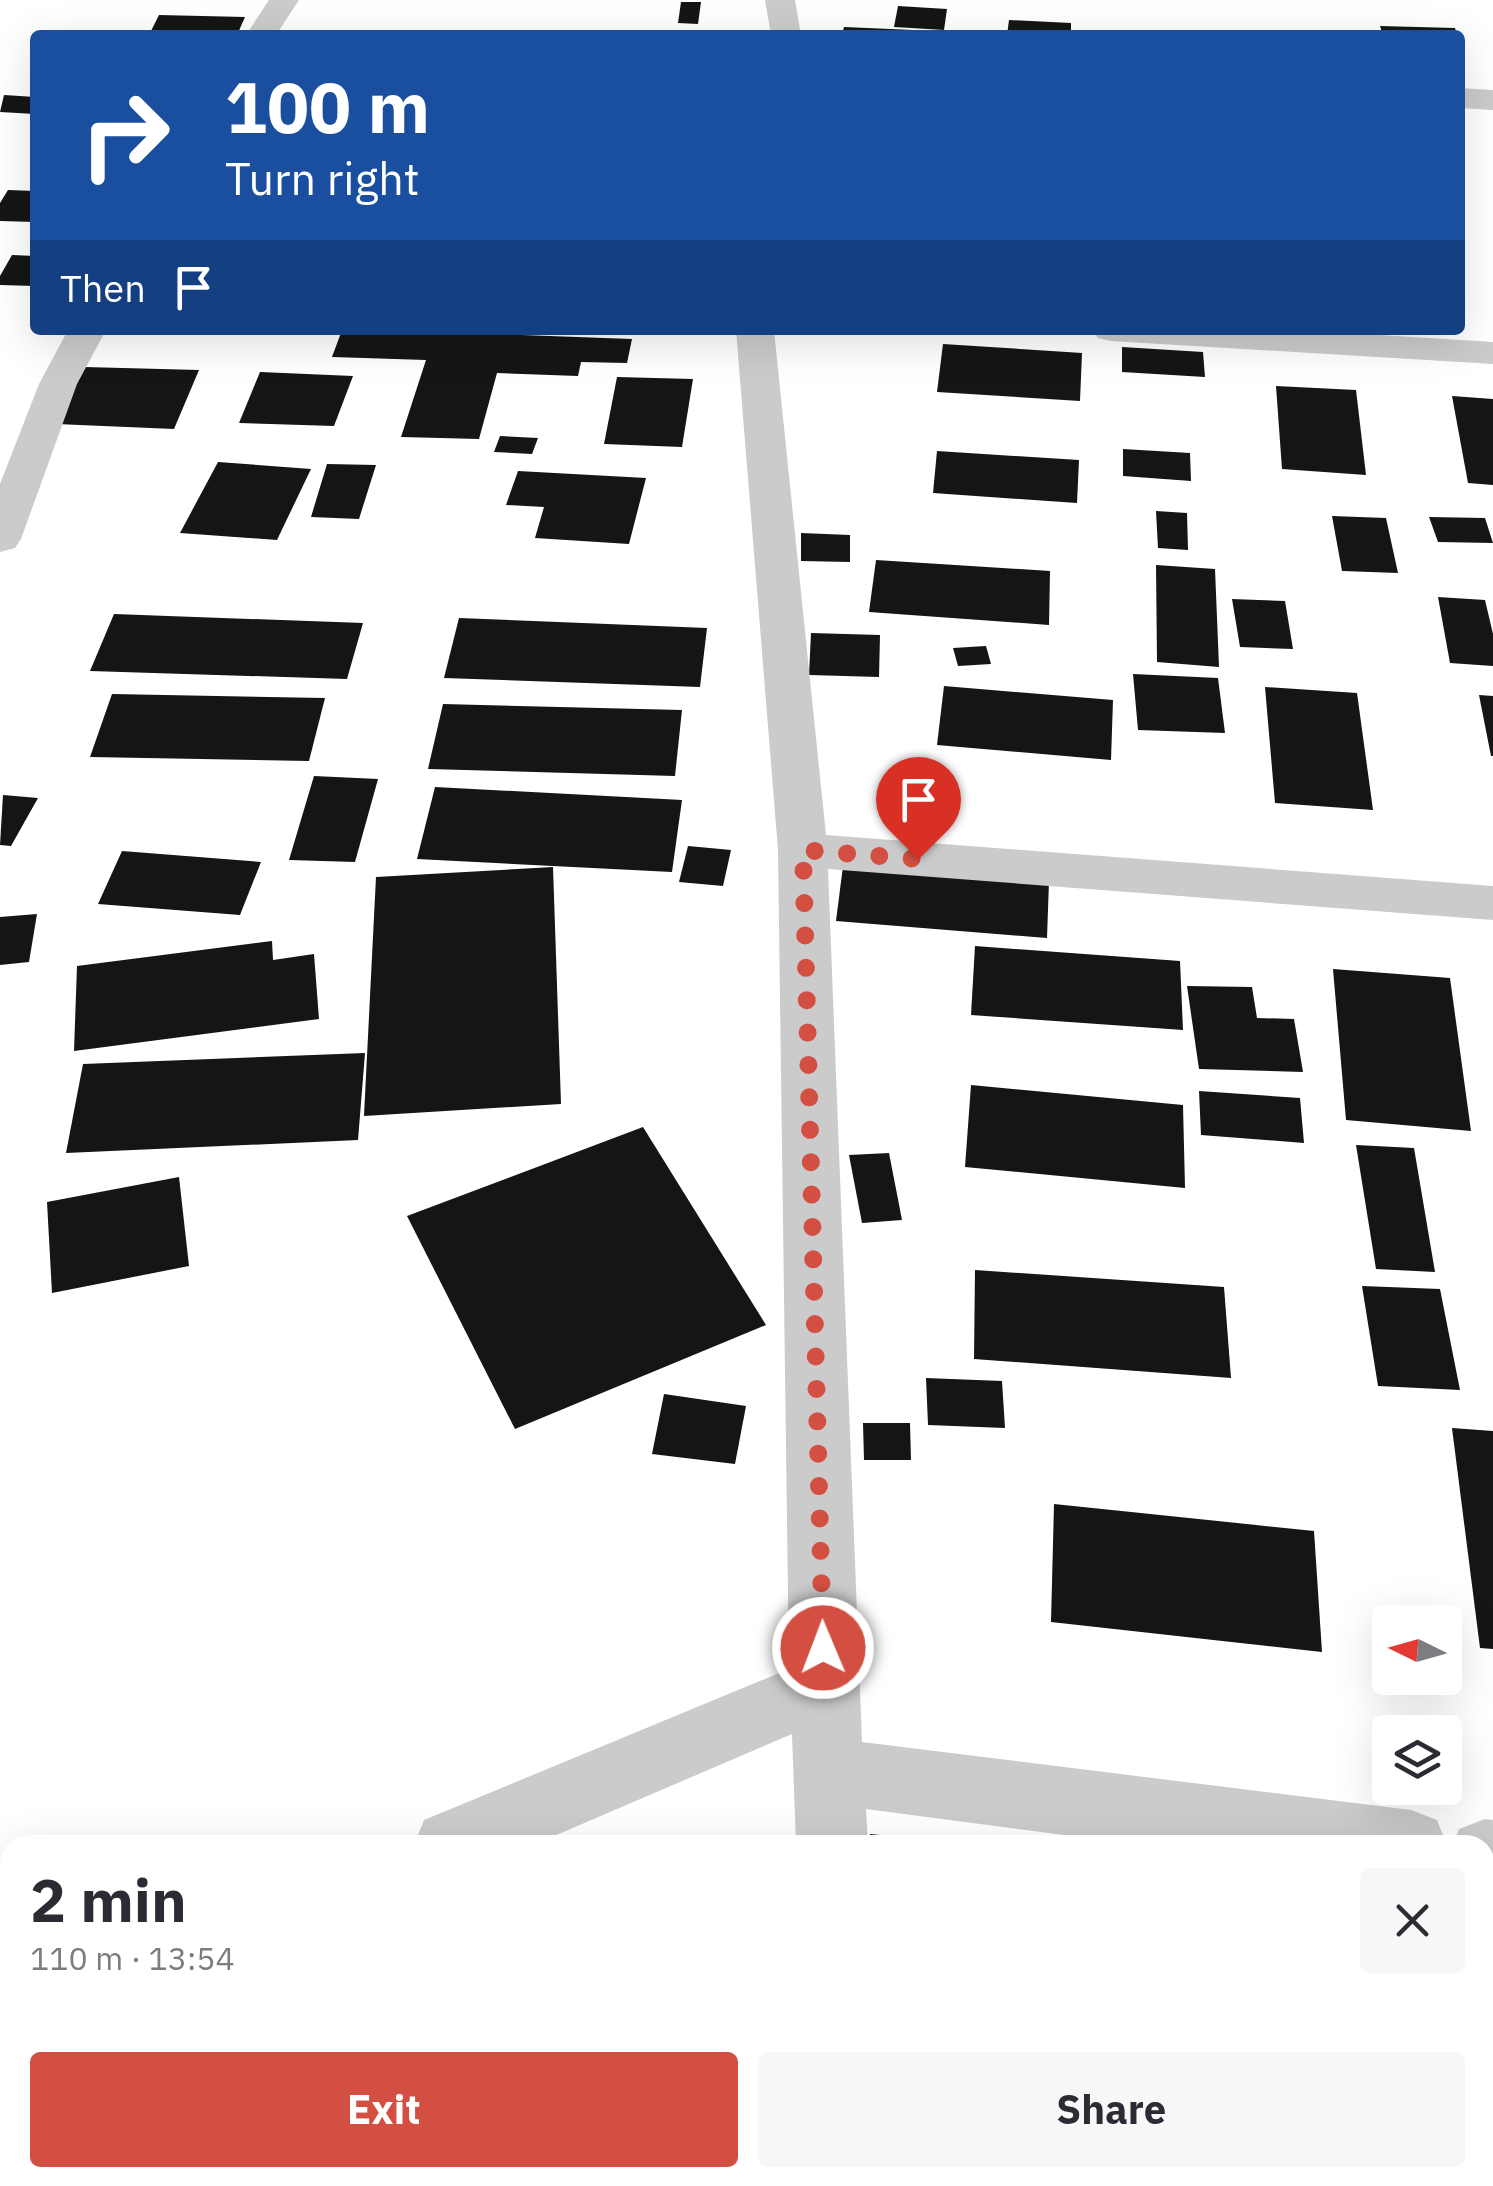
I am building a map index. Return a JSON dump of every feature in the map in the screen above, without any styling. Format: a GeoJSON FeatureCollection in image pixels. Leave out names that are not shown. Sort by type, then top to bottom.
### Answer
{"type":"FeatureCollection","features":[{"type":"Feature","properties":{"kind":"street"},"geometry":{"type":"LineString","coordinates":[[264,30],[284,0]]}},
{"type":"Feature","properties":{"kind":"street"},"geometry":{"type":"LineString","coordinates":[[780,0],[785,30]]}},
{"type":"Feature","properties":{"kind":"street"},"geometry":{"type":"LineString","coordinates":[[1465,98],[1493,100]]}},
{"type":"Feature","properties":{"kind":"street"},"geometry":{"type":"LineString","coordinates":[[0,539],[58,384],[84,335]]}},
{"type":"Feature","properties":{"kind":"street"},"geometry":{"type":"LineString","coordinates":[[756,335],[803,850],[824,1687],[831,1835]]}},
{"type":"Feature","properties":{"kind":"street"},"geometry":{"type":"LineString","coordinates":[[1194,335],[1493,353]]}},
{"type":"Feature","properties":{"kind":"street"},"geometry":{"type":"LineString","coordinates":[[803,850],[1493,903]]}},
{"type":"Feature","properties":{"kind":"street"},"geometry":{"type":"LineString","coordinates":[[474,1835],[824,1687]]}},
{"type":"Feature","properties":{"kind":"street"},"geometry":{"type":"LineString","coordinates":[[828,1771],[1332,1835]]}},
{"type":"Feature","properties":{"kind":"building"},"geometry":{"type":"Polygon","coordinates":[[[681,2],[701,2],[698,24],[678,23],[681,2]]]}},
{"type":"Feature","properties":{"kind":"building"},"geometry":{"type":"Polygon","coordinates":[[[898,6],[947,9],[944,30],[894,27],[898,6]]]}},
{"type":"Feature","properties":{"kind":"building"},"geometry":{"type":"Polygon","coordinates":[[[159,15],[245,17],[239,30],[152,30],[159,15]]]}},
{"type":"Feature","properties":{"kind":"building"},"geometry":{"type":"Polygon","coordinates":[[[1009,20],[1071,23],[1071,30],[1008,30],[1009,20]]]}},
{"type":"Feature","properties":{"kind":"building"},"geometry":{"type":"Polygon","coordinates":[[[1380,26],[1456,30],[1381,30],[1380,26]]]}},
{"type":"Feature","properties":{"kind":"building"},"geometry":{"type":"Polygon","coordinates":[[[844,27],[914,30],[843,30],[844,27]]]}},
{"type":"Feature","properties":{"kind":"building"},"geometry":{"type":"Polygon","coordinates":[[[4,95],[30,97],[30,114],[0,112],[4,95]]]}},
{"type":"Feature","properties":{"kind":"building"},"geometry":{"type":"Polygon","coordinates":[[[8,190],[30,191],[30,222],[0,221],[0,203],[8,190]]]}},
{"type":"Feature","properties":{"kind":"building"},"geometry":{"type":"Polygon","coordinates":[[[12,255],[30,256],[30,286],[0,285],[0,276],[12,255]]]}},
{"type":"Feature","properties":{"kind":"building"},"geometry":{"type":"Polygon","coordinates":[[[340,335],[632,339],[627,363],[581,362],[578,376],[497,373],[479,439],[401,437],[426,360],[332,357],[340,335]]]}},
{"type":"Feature","properties":{"kind":"building"},"geometry":{"type":"Polygon","coordinates":[[[943,344],[1082,353],[1080,401],[937,392],[943,344]]]}},
{"type":"Feature","properties":{"kind":"building"},"geometry":{"type":"Polygon","coordinates":[[[1122,347],[1203,352],[1205,377],[1122,372],[1122,347]]]}},
{"type":"Feature","properties":{"kind":"building"},"geometry":{"type":"Polygon","coordinates":[[[85,367],[199,370],[174,429],[56,424],[85,367]]]}},
{"type":"Feature","properties":{"kind":"building"},"geometry":{"type":"Polygon","coordinates":[[[260,372],[353,376],[334,426],[239,423],[260,372]]]}},
{"type":"Feature","properties":{"kind":"building"},"geometry":{"type":"Polygon","coordinates":[[[617,377],[693,379],[682,447],[604,444],[617,377]]]}},
{"type":"Feature","properties":{"kind":"building"},"geometry":{"type":"Polygon","coordinates":[[[1276,386],[1356,390],[1366,475],[1282,469],[1276,386]]]}},
{"type":"Feature","properties":{"kind":"building"},"geometry":{"type":"Polygon","coordinates":[[[1452,396],[1493,399],[1493,485],[1468,483],[1452,396]]]}},
{"type":"Feature","properties":{"kind":"building"},"geometry":{"type":"Polygon","coordinates":[[[500,436],[538,438],[532,454],[494,452],[500,436]]]}},
{"type":"Feature","properties":{"kind":"building"},"geometry":{"type":"Polygon","coordinates":[[[1123,449],[1190,453],[1191,481],[1123,476],[1123,449]]]}},
{"type":"Feature","properties":{"kind":"building"},"geometry":{"type":"Polygon","coordinates":[[[937,451],[1079,460],[1077,503],[933,493],[937,451]]]}},
{"type":"Feature","properties":{"kind":"building"},"geometry":{"type":"Polygon","coordinates":[[[218,462],[311,469],[277,540],[180,533],[218,462]]]}},
{"type":"Feature","properties":{"kind":"building"},"geometry":{"type":"Polygon","coordinates":[[[327,464],[376,465],[359,519],[311,517],[327,464]]]}},
{"type":"Feature","properties":{"kind":"building"},"geometry":{"type":"Polygon","coordinates":[[[518,471],[646,478],[629,544],[535,538],[544,507],[506,505],[518,471]]]}},
{"type":"Feature","properties":{"kind":"building"},"geometry":{"type":"Polygon","coordinates":[[[1156,511],[1187,513],[1188,550],[1158,548],[1156,511]]]}},
{"type":"Feature","properties":{"kind":"building"},"geometry":{"type":"Polygon","coordinates":[[[1332,516],[1386,518],[1398,573],[1342,571],[1332,516]]]}},
{"type":"Feature","properties":{"kind":"building"},"geometry":{"type":"Polygon","coordinates":[[[1429,517],[1485,518],[1493,543],[1438,542],[1429,517]]]}},
{"type":"Feature","properties":{"kind":"building"},"geometry":{"type":"Polygon","coordinates":[[[801,533],[850,535],[850,562],[801,561],[801,533]]]}},
{"type":"Feature","properties":{"kind":"building"},"geometry":{"type":"Polygon","coordinates":[[[876,560],[1050,571],[1049,625],[869,612],[876,560]]]}},
{"type":"Feature","properties":{"kind":"building"},"geometry":{"type":"Polygon","coordinates":[[[1156,565],[1215,569],[1219,667],[1157,662],[1156,565]]]}},
{"type":"Feature","properties":{"kind":"building"},"geometry":{"type":"Polygon","coordinates":[[[1438,597],[1485,600],[1493,634],[1493,666],[1450,663],[1438,597]]]}},
{"type":"Feature","properties":{"kind":"building"},"geometry":{"type":"Polygon","coordinates":[[[1232,599],[1285,601],[1293,649],[1240,647],[1232,599]]]}},
{"type":"Feature","properties":{"kind":"building"},"geometry":{"type":"Polygon","coordinates":[[[114,614],[363,623],[347,679],[90,671],[114,614]]]}},
{"type":"Feature","properties":{"kind":"building"},"geometry":{"type":"Polygon","coordinates":[[[459,618],[707,628],[700,687],[444,678],[459,618]]]}},
{"type":"Feature","properties":{"kind":"building"},"geometry":{"type":"Polygon","coordinates":[[[811,633],[880,635],[879,677],[809,675],[811,633]]]}},
{"type":"Feature","properties":{"kind":"building"},"geometry":{"type":"Polygon","coordinates":[[[986,646],[991,664],[958,666],[953,648],[986,646]]]}},
{"type":"Feature","properties":{"kind":"building"},"geometry":{"type":"Polygon","coordinates":[[[1133,674],[1218,678],[1225,733],[1138,730],[1133,674]]]}},
{"type":"Feature","properties":{"kind":"building"},"geometry":{"type":"Polygon","coordinates":[[[944,686],[1113,700],[1111,760],[937,745],[944,686]]]}},
{"type":"Feature","properties":{"kind":"building"},"geometry":{"type":"Polygon","coordinates":[[[1265,687],[1357,693],[1373,810],[1275,803],[1265,687]]]}},
{"type":"Feature","properties":{"kind":"building"},"geometry":{"type":"Polygon","coordinates":[[[112,694],[325,698],[309,761],[90,757],[112,694]]]}},
{"type":"Feature","properties":{"kind":"building"},"geometry":{"type":"Polygon","coordinates":[[[1479,695],[1493,696],[1493,756],[1491,756],[1479,695]]]}},
{"type":"Feature","properties":{"kind":"building"},"geometry":{"type":"Polygon","coordinates":[[[443,704],[682,710],[675,776],[428,769],[443,704]]]}},
{"type":"Feature","properties":{"kind":"building"},"geometry":{"type":"Polygon","coordinates":[[[314,776],[378,779],[355,862],[289,860],[314,776]]]}},
{"type":"Feature","properties":{"kind":"building"},"geometry":{"type":"Polygon","coordinates":[[[435,787],[682,800],[672,872],[417,859],[435,787]]]}},
{"type":"Feature","properties":{"kind":"building"},"geometry":{"type":"Polygon","coordinates":[[[3,795],[38,798],[11,846],[0,845],[3,795]]]}},
{"type":"Feature","properties":{"kind":"building"},"geometry":{"type":"Polygon","coordinates":[[[688,846],[731,850],[723,886],[679,882],[688,846]]]}},
{"type":"Feature","properties":{"kind":"building"},"geometry":{"type":"Polygon","coordinates":[[[122,851],[261,862],[240,915],[98,904],[122,851]]]}},
{"type":"Feature","properties":{"kind":"building"},"geometry":{"type":"Polygon","coordinates":[[[843,866],[1049,881],[1047,938],[836,921],[843,866]]]}},
{"type":"Feature","properties":{"kind":"building"},"geometry":{"type":"Polygon","coordinates":[[[553,867],[561,1104],[364,1116],[376,877],[553,867]]]}},
{"type":"Feature","properties":{"kind":"building"},"geometry":{"type":"Polygon","coordinates":[[[37,914],[29,962],[0,965],[0,917],[37,914]]]}},
{"type":"Feature","properties":{"kind":"building"},"geometry":{"type":"Polygon","coordinates":[[[272,941],[273,960],[314,954],[319,1019],[74,1051],[77,966],[272,941]]]}},
{"type":"Feature","properties":{"kind":"building"},"geometry":{"type":"Polygon","coordinates":[[[975,946],[1180,961],[1183,1030],[971,1015],[975,946]]]}},
{"type":"Feature","properties":{"kind":"building"},"geometry":{"type":"Polygon","coordinates":[[[1333,969],[1450,978],[1471,1131],[1346,1120],[1333,969]]]}},
{"type":"Feature","properties":{"kind":"building"},"geometry":{"type":"Polygon","coordinates":[[[1187,986],[1252,987],[1257,1018],[1294,1019],[1303,1072],[1199,1069],[1187,986]]]}},
{"type":"Feature","properties":{"kind":"building"},"geometry":{"type":"Polygon","coordinates":[[[365,1053],[358,1140],[66,1153],[83,1064],[365,1053]]]}},
{"type":"Feature","properties":{"kind":"building"},"geometry":{"type":"Polygon","coordinates":[[[971,1085],[1183,1105],[1185,1188],[965,1167],[971,1085]]]}},
{"type":"Feature","properties":{"kind":"building"},"geometry":{"type":"Polygon","coordinates":[[[1199,1091],[1300,1098],[1304,1143],[1201,1135],[1199,1091]]]}},
{"type":"Feature","properties":{"kind":"building"},"geometry":{"type":"Polygon","coordinates":[[[643,1127],[766,1325],[515,1429],[407,1216],[643,1127]]]}},
{"type":"Feature","properties":{"kind":"building"},"geometry":{"type":"Polygon","coordinates":[[[1356,1145],[1414,1148],[1435,1272],[1376,1269],[1356,1145]]]}},
{"type":"Feature","properties":{"kind":"building"},"geometry":{"type":"Polygon","coordinates":[[[889,1153],[902,1220],[862,1223],[849,1155],[889,1153]]]}},
{"type":"Feature","properties":{"kind":"building"},"geometry":{"type":"Polygon","coordinates":[[[179,1177],[189,1266],[52,1293],[47,1202],[179,1177]]]}},
{"type":"Feature","properties":{"kind":"building"},"geometry":{"type":"Polygon","coordinates":[[[975,1270],[1224,1287],[1231,1378],[974,1359],[975,1270]]]}},
{"type":"Feature","properties":{"kind":"building"},"geometry":{"type":"Polygon","coordinates":[[[1362,1286],[1440,1289],[1460,1390],[1378,1386],[1362,1286]]]}},
{"type":"Feature","properties":{"kind":"building"},"geometry":{"type":"Polygon","coordinates":[[[926,1378],[1002,1381],[1005,1428],[928,1425],[926,1378]]]}},
{"type":"Feature","properties":{"kind":"building"},"geometry":{"type":"Polygon","coordinates":[[[664,1394],[746,1406],[735,1464],[652,1454],[664,1394]]]}},
{"type":"Feature","properties":{"kind":"building"},"geometry":{"type":"Polygon","coordinates":[[[863,1423],[910,1423],[911,1460],[864,1460],[863,1423]]]}},
{"type":"Feature","properties":{"kind":"building"},"geometry":{"type":"Polygon","coordinates":[[[1452,1428],[1493,1431],[1493,1649],[1480,1648],[1452,1428]]]}},
{"type":"Feature","properties":{"kind":"building"},"geometry":{"type":"Polygon","coordinates":[[[1054,1504],[1314,1531],[1322,1652],[1051,1622],[1054,1504]]]}},
{"type":"Feature","properties":{"kind":"route"},"geometry":{"type":"LineString","coordinates":[[823,1648],[803,850],[918,859]]}}]}
